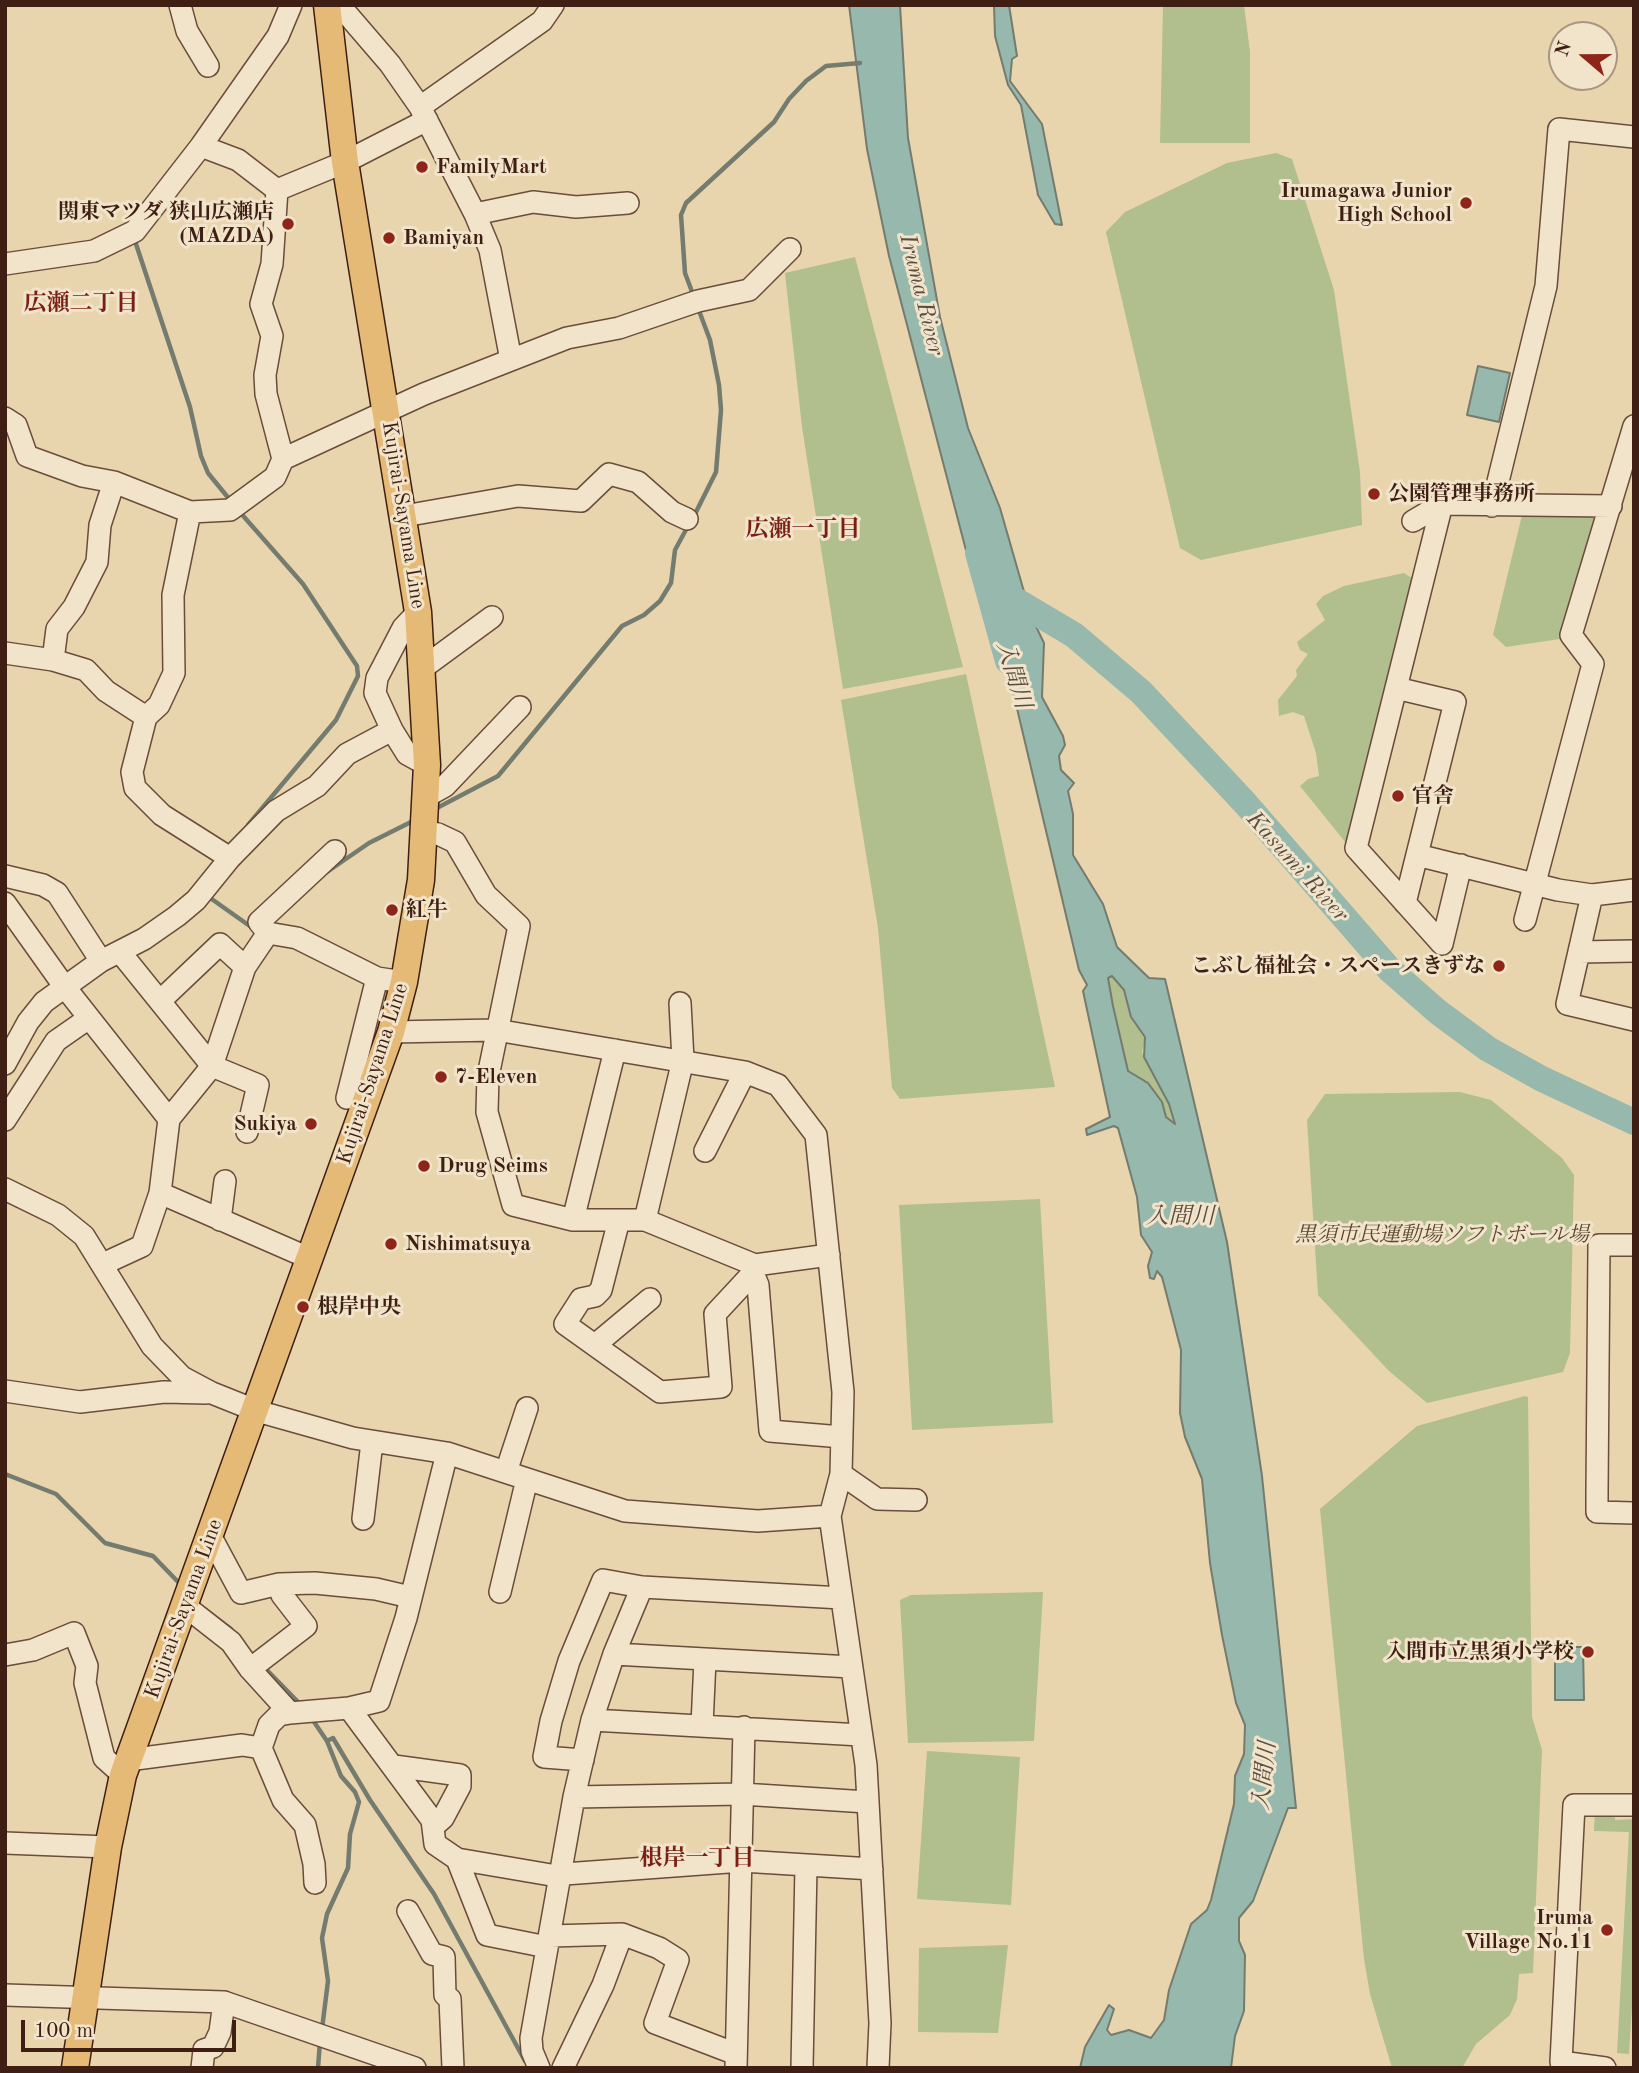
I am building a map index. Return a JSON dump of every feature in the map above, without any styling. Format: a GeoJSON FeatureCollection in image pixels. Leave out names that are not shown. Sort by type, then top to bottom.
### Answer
{"type":"FeatureCollection","features":[{"type":"Feature","properties":{"kind":"main road","name":"Kujirai-Sayama Line"},"geometry":{"type":"LineString","coordinates":[[75,2068],[108,1847],[126,1767],[257,1411],[391,1031],[404,982],[426,814],[424,667],[418,612],[345,162],[327,6]]}},
{"type":"Feature","properties":{"kind":"street"},"geometry":{"type":"LineString","coordinates":[[180,5],[187,31],[208,66]]}},
{"type":"Feature","properties":{"kind":"street"},"geometry":{"type":"LineString","coordinates":[[5,264],[94,251],[135,231],[201,146],[278,37],[291,5]]}},
{"type":"Feature","properties":{"kind":"street"},"geometry":{"type":"LineString","coordinates":[[277,190],[345,162],[424,114],[542,21],[553,5]]}},
{"type":"Feature","properties":{"kind":"street"},"geometry":{"type":"LineString","coordinates":[[327,6],[347,14],[390,64],[424,114],[475,214],[490,250],[512,360]]}},
{"type":"Feature","properties":{"kind":"street"},"geometry":{"type":"LineString","coordinates":[[1492,506],[1546,286],[1559,129],[1634,137]]}},
{"type":"Feature","properties":{"kind":"street"},"geometry":{"type":"LineString","coordinates":[[201,146],[238,160],[277,190]]}},
{"type":"Feature","properties":{"kind":"street"},"geometry":{"type":"LineString","coordinates":[[5,418],[16,425],[27,456],[82,475],[114,482],[190,512],[243,502],[275,477],[283,459],[266,394],[265,375],[272,335],[261,304],[272,264],[277,190]]}},
{"type":"Feature","properties":{"kind":"street"},"geometry":{"type":"LineString","coordinates":[[475,214],[533,202],[576,207],[628,203]]}},
{"type":"Feature","properties":{"kind":"street"},"geometry":{"type":"LineString","coordinates":[[283,459],[424,394],[567,338],[619,328],[695,303],[749,290],[790,248]]}},
{"type":"Feature","properties":{"kind":"street"},"geometry":{"type":"LineString","coordinates":[[1525,920],[1593,664],[1571,635],[1619,501],[1634,426]]}},
{"type":"Feature","properties":{"kind":"street"},"geometry":{"type":"LineString","coordinates":[[404,516],[517,496],[581,501],[609,474],[638,482],[672,512],[687,519]]}},
{"type":"Feature","properties":{"kind":"street"},"geometry":{"type":"LineString","coordinates":[[53,660],[57,629],[74,607],[97,562],[100,525],[114,482]]}},
{"type":"Feature","properties":{"kind":"street"},"geometry":{"type":"LineString","coordinates":[[1413,522],[1443,504],[1492,506],[1619,501]]}},
{"type":"Feature","properties":{"kind":"street"},"geometry":{"type":"LineString","coordinates":[[1443,504],[1356,848],[1442,944],[1461,865]]}},
{"type":"Feature","properties":{"kind":"street"},"geometry":{"type":"LineString","coordinates":[[190,512],[173,595],[174,673],[159,705],[146,717],[132,772],[135,788],[162,816],[224,854]]}},
{"type":"Feature","properties":{"kind":"street"},"geometry":{"type":"LineString","coordinates":[[418,612],[403,628],[377,678],[375,694],[407,754],[427,765]]}},
{"type":"Feature","properties":{"kind":"street"},"geometry":{"type":"LineString","coordinates":[[424,667],[492,617]]}},
{"type":"Feature","properties":{"kind":"street"},"geometry":{"type":"LineString","coordinates":[[5,653],[53,660],[86,670],[106,691],[146,717]]}},
{"type":"Feature","properties":{"kind":"street"},"geometry":{"type":"LineString","coordinates":[[1395,688],[1455,702],[1405,903]]}},
{"type":"Feature","properties":{"kind":"street"},"geometry":{"type":"LineString","coordinates":[[520,707],[445,786],[426,814],[438,834],[455,842],[486,895],[519,926],[488,1076],[487,1111],[513,1205],[573,1220],[645,1220],[754,1269],[829,1255]]}},
{"type":"Feature","properties":{"kind":"street"},"geometry":{"type":"LineString","coordinates":[[5,1064],[28,1022],[61,982],[105,954],[144,939],[201,893],[224,854],[276,811],[317,786],[347,754],[392,730]]}},
{"type":"Feature","properties":{"kind":"street"},"geometry":{"type":"LineString","coordinates":[[103,1264],[142,1246],[160,1193],[169,1119],[212,1066],[245,967],[263,928],[335,851]]}},
{"type":"Feature","properties":{"kind":"street"},"geometry":{"type":"LineString","coordinates":[[1417,855],[1534,884],[1592,895],[1634,890]]}},
{"type":"Feature","properties":{"kind":"street"},"geometry":{"type":"LineString","coordinates":[[5,876],[43,885],[57,893],[105,954],[160,1000],[212,1066],[258,1085],[247,1132]]}},
{"type":"Feature","properties":{"kind":"street"},"geometry":{"type":"LineString","coordinates":[[1592,895],[1567,1004],[1634,1020]]}},
{"type":"Feature","properties":{"kind":"street"},"geometry":{"type":"LineString","coordinates":[[5,903],[61,982],[169,1119]]}},
{"type":"Feature","properties":{"kind":"street"},"geometry":{"type":"LineString","coordinates":[[263,928],[297,938],[377,978],[404,982]]}},
{"type":"Feature","properties":{"kind":"street"},"geometry":{"type":"LineString","coordinates":[[160,1000],[220,944],[245,967]]}},
{"type":"Feature","properties":{"kind":"street"},"geometry":{"type":"LineString","coordinates":[[1579,952],[1634,951]]}},
{"type":"Feature","properties":{"kind":"street"},"geometry":{"type":"LineString","coordinates":[[347,1098],[377,978]]}},
{"type":"Feature","properties":{"kind":"street"},"geometry":{"type":"LineString","coordinates":[[645,1220],[683,1060],[680,1003]]}},
{"type":"Feature","properties":{"kind":"street"},"geometry":{"type":"LineString","coordinates":[[5,1119],[56,1041],[89,1018]]}},
{"type":"Feature","properties":{"kind":"street"},"geometry":{"type":"LineString","coordinates":[[391,1031],[496,1030],[745,1072],[778,1085],[816,1135],[843,1392],[841,1474],[830,1516],[861,1735],[867,1802],[880,2023],[878,2068]]}},
{"type":"Feature","properties":{"kind":"street"},"geometry":{"type":"LineString","coordinates":[[573,1220],[615,1050]]}},
{"type":"Feature","properties":{"kind":"street"},"geometry":{"type":"LineString","coordinates":[[705,1151],[745,1072]]}},
{"type":"Feature","properties":{"kind":"street"},"geometry":{"type":"LineString","coordinates":[[220,1220],[225,1181]]}},
{"type":"Feature","properties":{"kind":"street"},"geometry":{"type":"LineString","coordinates":[[5,1188],[72,1225],[103,1264],[152,1346],[183,1377],[212,1394],[257,1411],[372,1442],[447,1454],[625,1511],[758,1521],[830,1516]]}},
{"type":"Feature","properties":{"kind":"street"},"geometry":{"type":"LineString","coordinates":[[160,1193],[311,1259]]}},
{"type":"Feature","properties":{"kind":"street"},"geometry":{"type":"LineString","coordinates":[[619,1220],[601,1290],[595,1296],[581,1299],[565,1324],[660,1392],[721,1387],[715,1314],[754,1269]]}},
{"type":"Feature","properties":{"kind":"street"},"geometry":{"type":"LineString","coordinates":[[1634,1245],[1599,1245],[1597,1493],[1597,1512],[1634,1513]]}},
{"type":"Feature","properties":{"kind":"street"},"geometry":{"type":"LineString","coordinates":[[754,1269],[758,1285],[770,1431],[842,1437]]}},
{"type":"Feature","properties":{"kind":"street"},"geometry":{"type":"LineString","coordinates":[[595,1345],[650,1299]]}},
{"type":"Feature","properties":{"kind":"street"},"geometry":{"type":"LineString","coordinates":[[5,1391],[80,1402],[164,1392],[212,1394]]}},
{"type":"Feature","properties":{"kind":"street"},"geometry":{"type":"LineString","coordinates":[[506,1472],[527,1408]]}},
{"type":"Feature","properties":{"kind":"street"},"geometry":{"type":"LineString","coordinates":[[363,1519],[372,1442]]}},
{"type":"Feature","properties":{"kind":"street"},"geometry":{"type":"LineString","coordinates":[[315,1883],[314,1864],[304,1825],[283,1800],[261,1748],[269,1725],[279,1715],[349,1708],[379,1701],[410,1597],[447,1454]]}},
{"type":"Feature","properties":{"kind":"street"},"geometry":{"type":"LineString","coordinates":[[841,1474],[877,1499],[916,1500]]}},
{"type":"Feature","properties":{"kind":"street"},"geometry":{"type":"LineString","coordinates":[[500,1592],[527,1479]]}},
{"type":"Feature","properties":{"kind":"street"},"geometry":{"type":"LineString","coordinates":[[211,1537],[241,1593],[279,1584],[376,1589],[410,1597]]}},
{"type":"Feature","properties":{"kind":"street"},"geometry":{"type":"LineString","coordinates":[[583,1760],[544,1757],[551,1721],[569,1661],[603,1580],[642,1587],[842,1598]]}},
{"type":"Feature","properties":{"kind":"street"},"geometry":{"type":"LineString","coordinates":[[257,1664],[306,1626],[282,1595],[279,1584]]}},
{"type":"Feature","properties":{"kind":"street"},"geometry":{"type":"LineString","coordinates":[[539,2068],[532,2051],[531,2038],[574,1797],[592,1720],[614,1654],[642,1587]]}},
{"type":"Feature","properties":{"kind":"street"},"geometry":{"type":"LineString","coordinates":[[187,1600],[257,1664],[303,1713]]}},
{"type":"Feature","properties":{"kind":"street"},"geometry":{"type":"LineString","coordinates":[[5,1655],[33,1650],[74,1633],[87,1666],[85,1683],[104,1758],[126,1767],[242,1745],[261,1748]]}},
{"type":"Feature","properties":{"kind":"street"},"geometry":{"type":"LineString","coordinates":[[614,1654],[851,1667]]}},
{"type":"Feature","properties":{"kind":"street"},"geometry":{"type":"LineString","coordinates":[[702,1725],[705,1660]]}},
{"type":"Feature","properties":{"kind":"street"},"geometry":{"type":"LineString","coordinates":[[349,1708],[394,1766],[434,1826],[435,1844],[457,1859],[560,1875],[741,1861],[872,1869]]}},
{"type":"Feature","properties":{"kind":"street"},"geometry":{"type":"LineString","coordinates":[[592,1720],[861,1735]]}},
{"type":"Feature","properties":{"kind":"street"},"geometry":{"type":"LineString","coordinates":[[457,1859],[486,1935],[548,1942],[622,1934],[659,1948],[678,1960],[655,2024],[736,2061],[744,1727]]}},
{"type":"Feature","properties":{"kind":"street"},"geometry":{"type":"LineString","coordinates":[[394,1766],[460,1774],[460,1786],[443,1818],[434,1826]]}},
{"type":"Feature","properties":{"kind":"street"},"geometry":{"type":"LineString","coordinates":[[574,1797],[742,1794],[867,1802]]}},
{"type":"Feature","properties":{"kind":"street"},"geometry":{"type":"LineString","coordinates":[[1605,2068],[1561,2062],[1574,1805],[1634,1805]]}},
{"type":"Feature","properties":{"kind":"street"},"geometry":{"type":"LineString","coordinates":[[5,1843],[108,1847]]}},
{"type":"Feature","properties":{"kind":"street"},"geometry":{"type":"LineString","coordinates":[[802,2068],[806,1866]]}},
{"type":"Feature","properties":{"kind":"street"},"geometry":{"type":"LineString","coordinates":[[408,1911],[432,1954],[444,1957],[445,1995],[450,2000],[453,2068]]}},
{"type":"Feature","properties":{"kind":"street"},"geometry":{"type":"LineString","coordinates":[[563,2068],[603,1985],[622,1934]]}},
{"type":"Feature","properties":{"kind":"street"},"geometry":{"type":"LineString","coordinates":[[5,1995],[224,2002],[325,2034],[415,2068]]}},
{"type":"Feature","properties":{"kind":"street"},"geometry":{"type":"LineString","coordinates":[[202,2068],[204,2050],[213,2047],[220,2032],[224,2002]]}},
{"type":"Feature","properties":{"kind":"green space"},"geometry":{"type":"Polygon","coordinates":[[[1163,5],[1244,5],[1250,52],[1250,143],[1160,143],[1163,5]]]}},
{"type":"Feature","properties":{"kind":"green space"},"geometry":{"type":"Polygon","coordinates":[[[1276,153],[1292,159],[1334,290],[1360,472],[1362,525],[1201,560],[1180,548],[1106,232],[1125,212],[1227,163],[1276,153]]]}},
{"type":"Feature","properties":{"kind":"green space"},"geometry":{"type":"Polygon","coordinates":[[[855,257],[963,667],[843,689],[802,427],[785,273],[855,257]]]}},
{"type":"Feature","properties":{"kind":"green space"},"geometry":{"type":"Polygon","coordinates":[[[1523,511],[1598,513],[1560,639],[1506,647],[1493,635],[1523,511]]]}},
{"type":"Feature","properties":{"kind":"green space"},"geometry":{"type":"Polygon","coordinates":[[[1404,573],[1410,577],[1419,577],[1350,848],[1300,786],[1308,779],[1319,776],[1316,753],[1304,716],[1293,712],[1279,716],[1278,700],[1297,676],[1296,670],[1308,654],[1300,650],[1297,642],[1325,620],[1316,604],[1323,596],[1344,586],[1404,573]]]}},
{"type":"Feature","properties":{"kind":"green space"},"geometry":{"type":"Polygon","coordinates":[[[966,674],[1055,1087],[900,1099],[892,1088],[878,928],[841,700],[966,674]]]}},
{"type":"Feature","properties":{"kind":"green space"},"geometry":{"type":"Polygon","coordinates":[[[1112,975],[1124,990],[1129,1011],[1146,1037],[1142,1052],[1169,1104],[1175,1124],[1166,1117],[1162,1102],[1148,1083],[1128,1071],[1108,978],[1112,975]]]}},
{"type":"Feature","properties":{"kind":"green space","name":"黒須市民運動場ソフトボール場"},"geometry":{"type":"Polygon","coordinates":[[[1460,1092],[1491,1100],[1562,1158],[1574,1175],[1570,1353],[1563,1372],[1427,1403],[1388,1370],[1318,1295],[1307,1120],[1325,1094],[1460,1092]]]}},
{"type":"Feature","properties":{"kind":"green space"},"geometry":{"type":"Polygon","coordinates":[[[1040,1199],[1053,1423],[912,1430],[899,1205],[1040,1199]]]}},
{"type":"Feature","properties":{"kind":"green space"},"geometry":{"type":"Polygon","coordinates":[[[1528,1397],[1532,1717],[1542,1750],[1533,1973],[1519,1974],[1517,1999],[1510,2015],[1476,2044],[1462,2068],[1392,2068],[1370,1994],[1364,1959],[1320,1509],[1417,1426],[1528,1397]]]}},
{"type":"Feature","properties":{"kind":"green space"},"geometry":{"type":"Polygon","coordinates":[[[1043,1592],[1034,1741],[908,1743],[900,1600],[911,1595],[1043,1592]]]}},
{"type":"Feature","properties":{"kind":"green space"},"geometry":{"type":"Polygon","coordinates":[[[927,1751],[1020,1757],[1011,1905],[917,1899],[927,1751]]]}},
{"type":"Feature","properties":{"kind":"green space"},"geometry":{"type":"Polygon","coordinates":[[[1595,1812],[1615,1812],[1615,1820],[1634,1819],[1634,1976],[1629,2054],[1617,2053],[1629,1832],[1594,1831],[1595,1812]]]}},
{"type":"Feature","properties":{"kind":"green space"},"geometry":{"type":"Polygon","coordinates":[[[1008,1945],[998,2033],[918,2032],[919,1948],[1008,1945]]]}},
{"type":"Feature","properties":{"kind":"water","name":"入間川"},"geometry":{"type":"Polygon","coordinates":[[[849,5],[900,5],[908,138],[940,317],[968,428],[1000,508],[1031,616],[1044,643],[1042,697],[1063,736],[1065,745],[1059,756],[1061,770],[1074,783],[1068,791],[1073,814],[1073,855],[1103,904],[1117,947],[1149,978],[1165,979],[1227,1242],[1262,1476],[1296,1808],[1288,1808],[1253,1901],[1239,1918],[1239,1941],[1245,1955],[1244,2011],[1235,2036],[1231,2068],[1080,2068],[1085,2047],[1109,2005],[1114,2009],[1107,2030],[1111,2035],[1129,2030],[1151,2038],[1164,2020],[1169,1990],[1191,1924],[1207,1910],[1211,1900],[1234,1804],[1235,1776],[1244,1754],[1245,1725],[1236,1703],[1222,1635],[1210,1563],[1202,1479],[1185,1437],[1180,1413],[1181,1350],[1162,1277],[1157,1271],[1154,1279],[1150,1278],[1148,1266],[1152,1252],[1141,1235],[1137,1197],[1118,1128],[1114,1126],[1087,1135],[1086,1129],[1110,1117],[1083,991],[1087,985],[1079,970],[992,603],[977,561],[973,557],[968,558],[889,256],[867,149],[849,5]],[[1112,976],[1108,978],[1128,1071],[1148,1083],[1162,1102],[1166,1117],[1175,1124],[1169,1104],[1144,1057],[1145,1037],[1131,1017],[1124,990],[1112,976]]]}},
{"type":"Feature","properties":{"kind":"water"},"geometry":{"type":"Polygon","coordinates":[[[994,5],[1009,5],[1017,56],[1012,59],[1010,81],[1042,124],[1062,225],[1055,224],[1038,195],[1021,105],[1008,85],[995,36],[994,5]]]}},
{"type":"Feature","properties":{"kind":"water"},"geometry":{"type":"Polygon","coordinates":[[[1478,366],[1510,373],[1499,422],[1467,415],[1478,366]]]}},
{"type":"Feature","properties":{"kind":"water"},"geometry":{"type":"Polygon","coordinates":[[[1555,1647],[1583,1647],[1584,1700],[1555,1700],[1555,1647]]]}},
{"type":"Feature","properties":{"kind":"waterway"},"geometry":{"type":"LineString","coordinates":[[694,297],[685,273],[681,215],[686,203],[774,122],[789,99],[806,81],[826,66],[860,63]]}},
{"type":"Feature","properties":{"kind":"waterway"},"geometry":{"type":"LineString","coordinates":[[135,241],[190,407],[201,456],[208,473],[230,500]]}},
{"type":"Feature","properties":{"kind":"waterway"},"geometry":{"type":"LineString","coordinates":[[693,518],[716,472],[721,410],[710,340],[698,308]]}},
{"type":"Feature","properties":{"kind":"waterway"},"geometry":{"type":"LineString","coordinates":[[238,510],[303,584],[357,666],[358,676],[336,720],[248,825]]}},
{"type":"Feature","properties":{"kind":"waterway"},"geometry":{"type":"LineString","coordinates":[[435,809],[498,776],[622,626],[644,615],[660,601],[671,583],[675,550],[688,526]]}},
{"type":"Feature","properties":{"kind":"waterway","name":"入間川"},"geometry":{"type":"LineString","coordinates":[[978,553],[1008,661]]}},
{"type":"Feature","properties":{"kind":"waterway","name":"Kasumi River"},"geometry":{"type":"LineString","coordinates":[[998,590],[1074,635],[1141,692],[1245,803],[1390,970],[1438,1012],[1488,1049],[1542,1079],[1634,1122]]}},
{"type":"Feature","properties":{"kind":"waterway"},"geometry":{"type":"LineString","coordinates":[[324,874],[369,843],[415,820]]}},
{"type":"Feature","properties":{"kind":"waterway"},"geometry":{"type":"LineString","coordinates":[[206,895],[254,929]]}},
{"type":"Feature","properties":{"kind":"waterway"},"geometry":{"type":"LineString","coordinates":[[5,1474],[56,1494],[105,1543],[153,1556],[182,1586]]}},
{"type":"Feature","properties":{"kind":"waterway"},"geometry":{"type":"LineString","coordinates":[[202,1607],[231,1629]]}},
{"type":"Feature","properties":{"kind":"waterway"},"geometry":{"type":"LineString","coordinates":[[262,1665],[300,1704]]}},
{"type":"Feature","properties":{"kind":"waterway"},"geometry":{"type":"LineString","coordinates":[[312,1719],[327,1741],[341,1776],[355,1792],[359,1802],[350,1834],[348,1868],[327,1914],[322,1938],[328,1981],[322,2029]]}},
{"type":"Feature","properties":{"kind":"waterway"},"geometry":{"type":"LineString","coordinates":[[327,1741],[333,1738],[370,1800],[434,1894],[525,2061]]}},
{"type":"Feature","properties":{"kind":"waterway"},"geometry":{"type":"LineString","coordinates":[[318,2068],[320,2041]]}},
{"type":"Feature","properties":{"kind":"place","name":"FamilyMart"},"geometry":{"type":"Point","coordinates":[422,167]}},
{"type":"Feature","properties":{"kind":"place","name":"Irumagawa Junior High School"},"geometry":{"type":"Point","coordinates":[1466,203]}},
{"type":"Feature","properties":{"kind":"place","name":"関東マツダ 狭山広瀬店 (MAZDA)"},"geometry":{"type":"Point","coordinates":[288,224]}},
{"type":"Feature","properties":{"kind":"place","name":"Bamiyan"},"geometry":{"type":"Point","coordinates":[389,238]}},
{"type":"Feature","properties":{"kind":"place","name":"公園管理事務所"},"geometry":{"type":"Point","coordinates":[1374,494]}},
{"type":"Feature","properties":{"kind":"place","name":"官舎"},"geometry":{"type":"Point","coordinates":[1398,796]}},
{"type":"Feature","properties":{"kind":"place","name":"紅牛"},"geometry":{"type":"Point","coordinates":[392,910]}},
{"type":"Feature","properties":{"kind":"place","name":"こぶし福祉会・スペースきずな"},"geometry":{"type":"Point","coordinates":[1499,966]}},
{"type":"Feature","properties":{"kind":"place","name":"7-Eleven"},"geometry":{"type":"Point","coordinates":[441,1077]}},
{"type":"Feature","properties":{"kind":"place","name":"Sukiya"},"geometry":{"type":"Point","coordinates":[311,1124]}},
{"type":"Feature","properties":{"kind":"place","name":"Drug Seims"},"geometry":{"type":"Point","coordinates":[424,1166]}},
{"type":"Feature","properties":{"kind":"place","name":"Nishimatsuya"},"geometry":{"type":"Point","coordinates":[391,1244]}},
{"type":"Feature","properties":{"kind":"place","name":"根岸中央"},"geometry":{"type":"Point","coordinates":[303,1307]}},
{"type":"Feature","properties":{"kind":"place","name":"入間市立黒須小学校"},"geometry":{"type":"Point","coordinates":[1588,1652]}},
{"type":"Feature","properties":{"kind":"place","name":"Iruma Village No.11"},"geometry":{"type":"Point","coordinates":[1607,1930]}},
{"type":"Feature","properties":{"kind":"district","name":"広瀬二丁目"},"geometry":{"type":"Point","coordinates":[81,304]}},
{"type":"Feature","properties":{"kind":"district","name":"広瀬一丁目"},"geometry":{"type":"Point","coordinates":[803,530]}},
{"type":"Feature","properties":{"kind":"district","name":"根岸一丁目"},"geometry":{"type":"Point","coordinates":[697,1859]}},
{"type":"Feature","properties":{"kind":"water label","name":"Iruma River"},"geometry":{"type":"Point","coordinates":[921,295]}}]}
